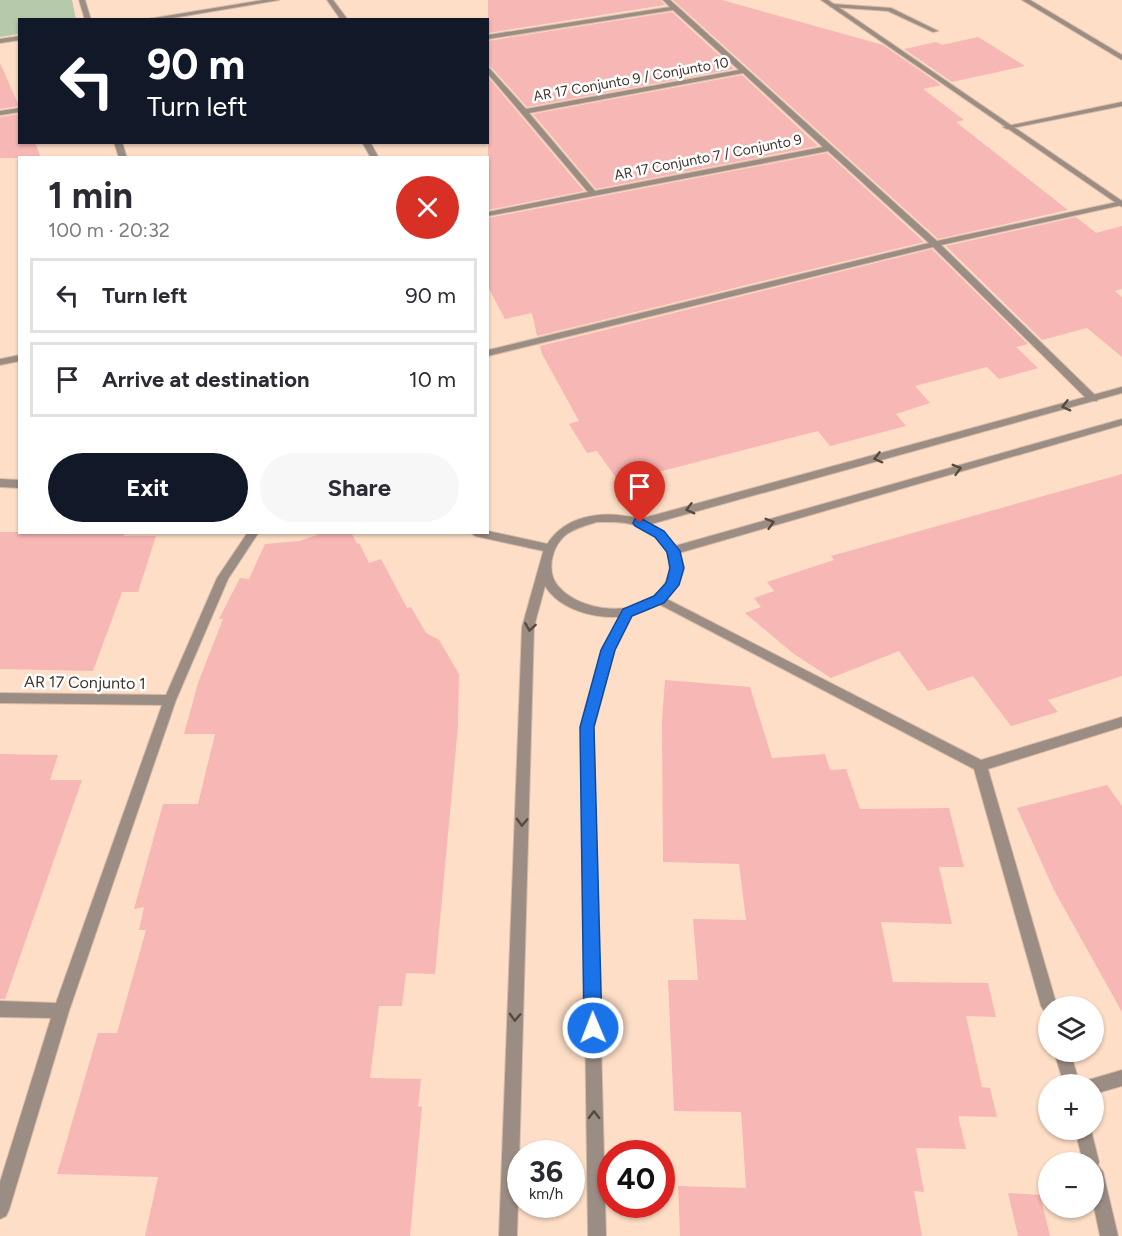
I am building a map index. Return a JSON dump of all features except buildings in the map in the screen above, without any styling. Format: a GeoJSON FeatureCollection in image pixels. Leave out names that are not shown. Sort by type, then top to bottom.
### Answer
{"type":"FeatureCollection","features":[{"type":"Feature","properties":{"kind":"street"},"geometry":{"type":"LineString","coordinates":[[82,0],[87,18]]}},
{"type":"Feature","properties":{"kind":"street"},"geometry":{"type":"LineString","coordinates":[[158,18],[276,0]]}},
{"type":"Feature","properties":{"kind":"street"},"geometry":{"type":"LineString","coordinates":[[330,0],[344,18]]}},
{"type":"Feature","properties":{"kind":"street"},"geometry":{"type":"LineString","coordinates":[[666,0],[935,244],[1093,399]]}},
{"type":"Feature","properties":{"kind":"street"},"geometry":{"type":"LineString","coordinates":[[824,0],[1121,204]]}},
{"type":"Feature","properties":{"kind":"street"},"geometry":{"type":"LineString","coordinates":[[1025,0],[1122,58]]}},
{"type":"Feature","properties":{"kind":"street"},"geometry":{"type":"LineString","coordinates":[[832,6],[889,9],[935,31]]}},
{"type":"Feature","properties":{"kind":"street"},"geometry":{"type":"LineString","coordinates":[[489,37],[675,8]]}},
{"type":"Feature","properties":{"kind":"street"},"geometry":{"type":"LineString","coordinates":[[0,40],[18,38]]}},
{"type":"Feature","properties":{"kind":"street"},"geometry":{"type":"LineString","coordinates":[[489,71],[593,194]]}},
{"type":"Feature","properties":{"kind":"street","name":"AR 17 Conjunto 9 / Conjunto 10"},"geometry":{"type":"LineString","coordinates":[[523,112],[744,71]]}},
{"type":"Feature","properties":{"kind":"street"},"geometry":{"type":"LineString","coordinates":[[1007,127],[1122,105]]}},
{"type":"Feature","properties":{"kind":"street"},"geometry":{"type":"LineString","coordinates":[[0,113],[18,110]]}},
{"type":"Feature","properties":{"kind":"street","name":"AR 17 Conjunto 7 / Conjunto 9"},"geometry":{"type":"LineString","coordinates":[[489,214],[829,148]]}},
{"type":"Feature","properties":{"kind":"street"},"geometry":{"type":"LineString","coordinates":[[489,352],[935,244],[1121,204]]}},
{"type":"Feature","properties":{"kind":"street"},"geometry":{"type":"LineString","coordinates":[[0,362],[18,358]]}},
{"type":"Feature","properties":{"kind":"street"},"geometry":{"type":"LineString","coordinates":[[640,523],[1122,390]]}},
{"type":"Feature","properties":{"kind":"street"},"geometry":{"type":"LineString","coordinates":[[673,551],[1122,422]]}},
{"type":"Feature","properties":{"kind":"street"},"geometry":{"type":"LineString","coordinates":[[0,483],[18,484]]}},
{"type":"Feature","properties":{"kind":"street"},"geometry":{"type":"LineString","coordinates":[[508,1236],[528,627],[548,548],[559,534],[576,524],[597,518],[619,518],[640,523],[660,534],[673,551],[677,568],[672,585],[659,599],[627,613],[599,613],[573,605],[554,590],[544,571]]}},
{"type":"Feature","properties":{"kind":"street"},"geometry":{"type":"LineString","coordinates":[[0,1210],[61,1011],[170,700],[223,578],[253,534]]}},
{"type":"Feature","properties":{"kind":"street"},"geometry":{"type":"LineString","coordinates":[[484,534],[548,548]]}},
{"type":"Feature","properties":{"kind":"street"},"geometry":{"type":"LineString","coordinates":[[659,599],[980,766],[1122,722]]}},
{"type":"Feature","properties":{"kind":"street"},"geometry":{"type":"LineString","coordinates":[[597,1236],[587,727],[608,650],[627,613]]}},
{"type":"Feature","properties":{"kind":"street","name":"AR 17 Conjunto 1"},"geometry":{"type":"LineString","coordinates":[[0,698],[170,700]]}},
{"type":"Feature","properties":{"kind":"street"},"geometry":{"type":"LineString","coordinates":[[980,766],[1046,996]]}},
{"type":"Feature","properties":{"kind":"street"},"geometry":{"type":"LineString","coordinates":[[0,1009],[61,1011]]}},
{"type":"Feature","properties":{"kind":"street"},"geometry":{"type":"LineString","coordinates":[[1104,1083],[1122,1078]]}},
{"type":"Feature","properties":{"kind":"street"},"geometry":{"type":"LineString","coordinates":[[1104,1215],[1109,1236]]}},
{"type":"Feature","properties":{"kind":"green space"},"geometry":{"type":"Polygon","coordinates":[[[0,0],[72,0],[76,18],[18,18],[18,34],[0,37],[0,0]]]}},
{"type":"Feature","properties":{"kind":"route"},"geometry":{"type":"LineString","coordinates":[[593,1028],[587,727],[608,650],[627,613],[659,599],[672,585],[677,568],[673,551],[660,534],[640,523]]}}]}
